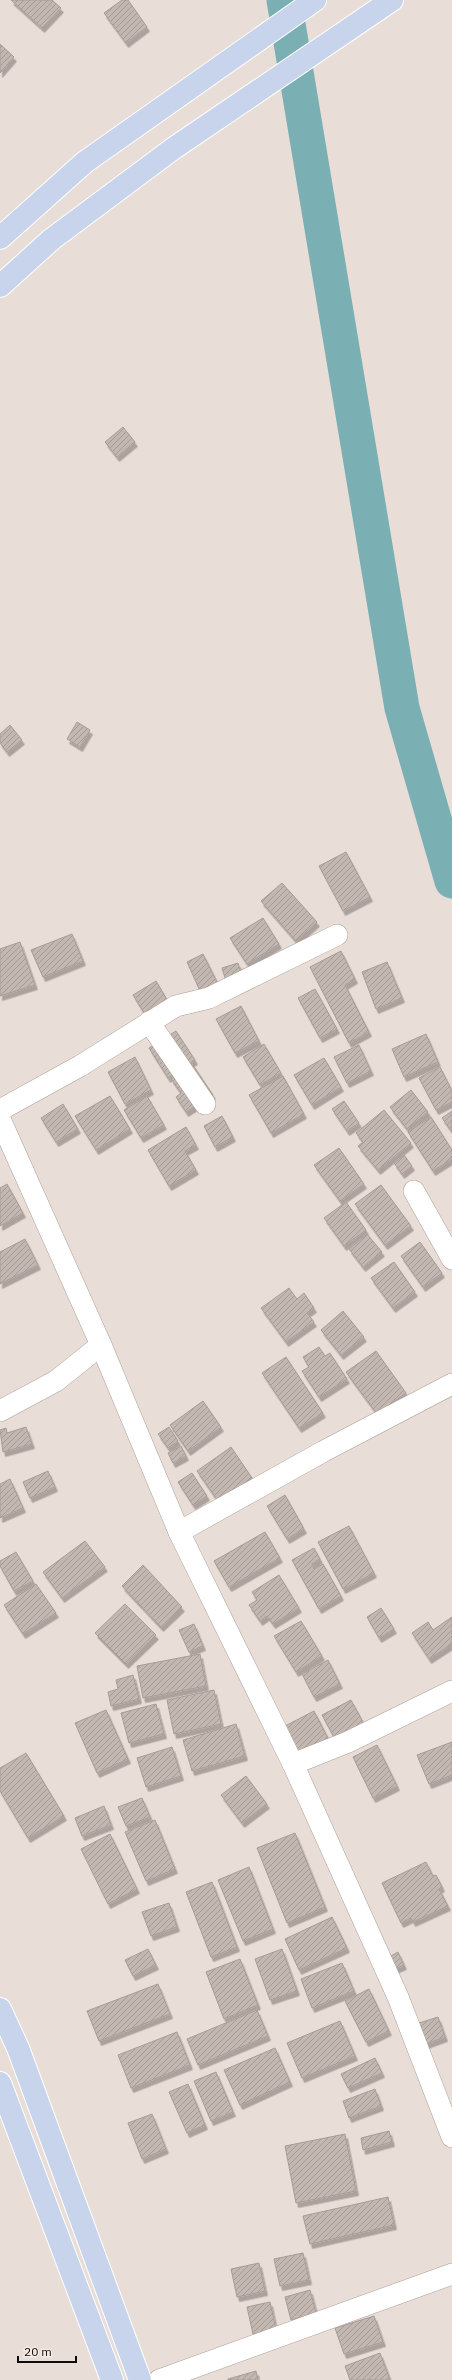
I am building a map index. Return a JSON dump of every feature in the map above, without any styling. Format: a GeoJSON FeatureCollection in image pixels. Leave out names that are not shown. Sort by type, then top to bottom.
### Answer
{"type":"FeatureCollection","features":[{"type":"Feature","properties":{"kind":"highway"},"geometry":{"type":"LineString","coordinates":[[0,238],[85,162],[315,0]]}},
{"type":"Feature","properties":{"kind":"highway"},"geometry":{"type":"LineString","coordinates":[[0,286],[52,239],[174,148],[392,0]]}},
{"type":"Feature","properties":{"kind":"highway"},"geometry":{"type":"LineString","coordinates":[[0,2009],[18,2048],[140,2380]]}},
{"type":"Feature","properties":{"kind":"highway"},"geometry":{"type":"LineString","coordinates":[[0,2083],[112,2380]]}},
{"type":"Feature","properties":{"kind":"street"},"geometry":{"type":"LineString","coordinates":[[0,1110],[80,1066],[176,1006],[209,998],[337,935]]}},
{"type":"Feature","properties":{"kind":"street"},"geometry":{"type":"LineString","coordinates":[[149,1022],[206,1104]]}},
{"type":"Feature","properties":{"kind":"street"},"geometry":{"type":"LineString","coordinates":[[0,1118],[101,1345],[179,1532],[293,1764],[398,1998],[452,2137]]}},
{"type":"Feature","properties":{"kind":"street"},"geometry":{"type":"LineString","coordinates":[[414,1191],[452,1259]]}},
{"type":"Feature","properties":{"kind":"street"},"geometry":{"type":"LineString","coordinates":[[0,1411],[56,1381],[101,1345]]}},
{"type":"Feature","properties":{"kind":"street"},"geometry":{"type":"LineString","coordinates":[[179,1532],[324,1451],[452,1384]]}},
{"type":"Feature","properties":{"kind":"street"},"geometry":{"type":"LineString","coordinates":[[293,1764],[348,1742],[452,1690]]}},
{"type":"Feature","properties":{"kind":"street"},"geometry":{"type":"LineString","coordinates":[[159,2380],[452,2274]]}},
{"type":"Feature","properties":{"kind":"building"},"geometry":{"type":"Polygon","coordinates":[[[11,0],[52,0],[61,8],[42,28],[11,0]]]}},
{"type":"Feature","properties":{"kind":"building"},"geometry":{"type":"Polygon","coordinates":[[[122,0],[128,0],[147,27],[126,43],[104,13],[122,0]]]}},
{"type":"Feature","properties":{"kind":"building"},"geometry":{"type":"Polygon","coordinates":[[[0,44],[14,57],[0,73],[0,44]]]}},
{"type":"Feature","properties":{"kind":"building"},"geometry":{"type":"Polygon","coordinates":[[[123,427],[135,442],[117,457],[105,442],[123,427]]]}},
{"type":"Feature","properties":{"kind":"building"},"geometry":{"type":"Polygon","coordinates":[[[77,722],[90,730],[80,747],[67,739],[77,722]]]}},
{"type":"Feature","properties":{"kind":"building"},"geometry":{"type":"Polygon","coordinates":[[[10,725],[22,740],[7,752],[0,743],[0,734],[10,725]]]}},
{"type":"Feature","properties":{"kind":"building"},"geometry":{"type":"Polygon","coordinates":[[[346,852],[370,897],[343,911],[319,866],[346,852]]]}},
{"type":"Feature","properties":{"kind":"building"},"geometry":{"type":"Polygon","coordinates":[[[282,883],[317,922],[296,941],[261,901],[282,883]]]}},
{"type":"Feature","properties":{"kind":"building"},"geometry":{"type":"Polygon","coordinates":[[[263,918],[279,944],[247,964],[230,938],[263,918]]]}},
{"type":"Feature","properties":{"kind":"building"},"geometry":{"type":"Polygon","coordinates":[[[72,934],[83,961],[43,977],[31,950],[72,934]]]}},
{"type":"Feature","properties":{"kind":"building"},"geometry":{"type":"Polygon","coordinates":[[[20,942],[35,985],[0,996],[0,949],[20,942]]]}},
{"type":"Feature","properties":{"kind":"building"},"geometry":{"type":"Polygon","coordinates":[[[341,951],[355,979],[345,985],[369,1032],[349,1043],[310,967],[341,951]]]}},
{"type":"Feature","properties":{"kind":"building"},"geometry":{"type":"Polygon","coordinates":[[[203,954],[218,984],[201,993],[187,962],[203,954]]]}},
{"type":"Feature","properties":{"kind":"building"},"geometry":{"type":"Polygon","coordinates":[[[387,962],[402,998],[376,1009],[362,972],[387,962]]]}},
{"type":"Feature","properties":{"kind":"building"},"geometry":{"type":"Polygon","coordinates":[[[238,963],[242,976],[226,981],[222,968],[238,963]]]}},
{"type":"Feature","properties":{"kind":"building"},"geometry":{"type":"Polygon","coordinates":[[[156,981],[169,1003],[146,1016],[133,995],[156,981]]]}},
{"type":"Feature","properties":{"kind":"building"},"geometry":{"type":"Polygon","coordinates":[[[315,989],[337,1029],[320,1038],[298,998],[315,989]]]}},
{"type":"Feature","properties":{"kind":"building"},"geometry":{"type":"Polygon","coordinates":[[[241,1006],[259,1041],[235,1053],[216,1019],[241,1006]]]}},
{"type":"Feature","properties":{"kind":"building"},"geometry":{"type":"Polygon","coordinates":[[[176,1031],[195,1060],[168,1078],[149,1048],[176,1031]]]}},
{"type":"Feature","properties":{"kind":"building"},"geometry":{"type":"Polygon","coordinates":[[[426,1034],[438,1062],[404,1077],[392,1049],[426,1034]]]}},
{"type":"Feature","properties":{"kind":"building"},"geometry":{"type":"Polygon","coordinates":[[[264,1044],[281,1073],[260,1085],[243,1057],[264,1044]]]}},
{"type":"Feature","properties":{"kind":"building"},"geometry":{"type":"Polygon","coordinates":[[[359,1045],[371,1071],[347,1083],[334,1057],[359,1045]]]}},
{"type":"Feature","properties":{"kind":"building"},"geometry":{"type":"Polygon","coordinates":[[[135,1057],[151,1090],[125,1104],[108,1072],[135,1057]]]}},
{"type":"Feature","properties":{"kind":"building"},"geometry":{"type":"Polygon","coordinates":[[[324,1058],[341,1087],[312,1105],[294,1075],[324,1058]]]}},
{"type":"Feature","properties":{"kind":"building"},"geometry":{"type":"Polygon","coordinates":[[[193,1065],[213,1095],[186,1112],[176,1097],[181,1093],[171,1079],[193,1065]]]}},
{"type":"Feature","properties":{"kind":"building"},"geometry":{"type":"Polygon","coordinates":[[[440,1067],[452,1091],[452,1102],[436,1110],[419,1078],[440,1067]]]}},
{"type":"Feature","properties":{"kind":"building"},"geometry":{"type":"Polygon","coordinates":[[[283,1076],[304,1114],[271,1133],[249,1095],[283,1076]]]}},
{"type":"Feature","properties":{"kind":"building"},"geometry":{"type":"Polygon","coordinates":[[[411,1090],[428,1112],[407,1129],[390,1107],[411,1090]]]}},
{"type":"Feature","properties":{"kind":"building"},"geometry":{"type":"Polygon","coordinates":[[[110,1096],[130,1129],[96,1150],[75,1116],[110,1096]]]}},
{"type":"Feature","properties":{"kind":"building"},"geometry":{"type":"Polygon","coordinates":[[[147,1096],[164,1125],[141,1138],[124,1110],[147,1096]]]}},
{"type":"Feature","properties":{"kind":"building"},"geometry":{"type":"Polygon","coordinates":[[[344,1101],[359,1123],[347,1131],[332,1109],[344,1101]]]}},
{"type":"Feature","properties":{"kind":"building"},"geometry":{"type":"Polygon","coordinates":[[[63,1104],[78,1129],[56,1142],[41,1118],[63,1104]]]}},
{"type":"Feature","properties":{"kind":"building"},"geometry":{"type":"Polygon","coordinates":[[[384,1110],[411,1143],[378,1170],[358,1146],[363,1142],[356,1133],[384,1110]]]}},
{"type":"Feature","properties":{"kind":"building"},"geometry":{"type":"Polygon","coordinates":[[[452,1111],[452,1132],[442,1118],[452,1111]]]}},
{"type":"Feature","properties":{"kind":"building"},"geometry":{"type":"Polygon","coordinates":[[[222,1116],[233,1137],[215,1147],[204,1126],[222,1116]]]}},
{"type":"Feature","properties":{"kind":"building"},"geometry":{"type":"Polygon","coordinates":[[[431,1117],[452,1150],[452,1159],[433,1171],[408,1132],[431,1117]]]}},
{"type":"Feature","properties":{"kind":"building"},"geometry":{"type":"Polygon","coordinates":[[[186,1127],[196,1145],[185,1151],[196,1170],[169,1186],[148,1150],[186,1127]]]}},
{"type":"Feature","properties":{"kind":"building"},"geometry":{"type":"Polygon","coordinates":[[[339,1148],[364,1184],[340,1201],[314,1165],[339,1148]]]}},
{"type":"Feature","properties":{"kind":"building"},"geometry":{"type":"Polygon","coordinates":[[[404,1155],[412,1166],[402,1174],[394,1163],[404,1155]]]}},
{"type":"Feature","properties":{"kind":"building"},"geometry":{"type":"Polygon","coordinates":[[[7,1184],[23,1213],[0,1226],[0,1188],[7,1184]]]}},
{"type":"Feature","properties":{"kind":"building"},"geometry":{"type":"Polygon","coordinates":[[[381,1185],[411,1226],[385,1245],[355,1204],[381,1185]]]}},
{"type":"Feature","properties":{"kind":"building"},"geometry":{"type":"Polygon","coordinates":[[[346,1202],[366,1230],[344,1246],[324,1218],[346,1202]]]}},
{"type":"Feature","properties":{"kind":"building"},"geometry":{"type":"Polygon","coordinates":[[[367,1234],[382,1252],[363,1267],[349,1249],[367,1234]]]}},
{"type":"Feature","properties":{"kind":"building"},"geometry":{"type":"Polygon","coordinates":[[[25,1239],[38,1265],[0,1284],[0,1252],[25,1239]]]}},
{"type":"Feature","properties":{"kind":"building"},"geometry":{"type":"Polygon","coordinates":[[[420,1242],[442,1273],[423,1287],[401,1256],[420,1242]]]}},
{"type":"Feature","properties":{"kind":"building"},"geometry":{"type":"Polygon","coordinates":[[[394,1262],[415,1292],[393,1308],[371,1278],[394,1262]]]}},
{"type":"Feature","properties":{"kind":"building"},"geometry":{"type":"Polygon","coordinates":[[[289,1288],[297,1299],[304,1293],[314,1308],[307,1313],[314,1322],[286,1342],[261,1308],[289,1288]]]}},
{"type":"Feature","properties":{"kind":"building"},"geometry":{"type":"Polygon","coordinates":[[[343,1311],[364,1337],[341,1355],[321,1330],[343,1311]]]}},
{"type":"Feature","properties":{"kind":"building"},"geometry":{"type":"Polygon","coordinates":[[[319,1347],[325,1356],[330,1353],[347,1379],[319,1397],[302,1371],[309,1367],[303,1357],[319,1347]]]}},
{"type":"Feature","properties":{"kind":"building"},"geometry":{"type":"Polygon","coordinates":[[[376,1351],[406,1393],[377,1414],[346,1372],[376,1351]]]}},
{"type":"Feature","properties":{"kind":"building"},"geometry":{"type":"Polygon","coordinates":[[[286,1357],[323,1413],[299,1428],[262,1373],[286,1357]]]}},
{"type":"Feature","properties":{"kind":"building"},"geometry":{"type":"Polygon","coordinates":[[[203,1401],[221,1427],[188,1451],[170,1425],[203,1401]]]}},
{"type":"Feature","properties":{"kind":"building"},"geometry":{"type":"Polygon","coordinates":[[[26,1427],[32,1444],[3,1452],[0,1430],[6,1428],[7,1433],[26,1427]]]}},
{"type":"Feature","properties":{"kind":"building"},"geometry":{"type":"Polygon","coordinates":[[[169,1427],[178,1441],[168,1448],[158,1434],[169,1427]]]}},
{"type":"Feature","properties":{"kind":"building"},"geometry":{"type":"Polygon","coordinates":[[[181,1446],[186,1456],[173,1463],[168,1453],[181,1446]]]}},
{"type":"Feature","properties":{"kind":"building"},"geometry":{"type":"Polygon","coordinates":[[[231,1447],[252,1478],[218,1501],[197,1471],[231,1447]]]}},
{"type":"Feature","properties":{"kind":"building"},"geometry":{"type":"Polygon","coordinates":[[[48,1471],[55,1487],[30,1498],[23,1482],[48,1471]]]}},
{"type":"Feature","properties":{"kind":"building"},"geometry":{"type":"Polygon","coordinates":[[[192,1473],[207,1496],[193,1505],[178,1482],[192,1473]]]}},
{"type":"Feature","properties":{"kind":"building"},"geometry":{"type":"Polygon","coordinates":[[[10,1479],[23,1508],[0,1518],[0,1484],[10,1479]]]}},
{"type":"Feature","properties":{"kind":"building"},"geometry":{"type":"Polygon","coordinates":[[[285,1495],[304,1529],[287,1539],[267,1506],[285,1495]]]}},
{"type":"Feature","properties":{"kind":"building"},"geometry":{"type":"Polygon","coordinates":[[[349,1526],[374,1573],[343,1589],[318,1542],[349,1526]]]}},
{"type":"Feature","properties":{"kind":"building"},"geometry":{"type":"Polygon","coordinates":[[[265,1532],[280,1558],[229,1587],[214,1561],[265,1532]]]}},
{"type":"Feature","properties":{"kind":"building"},"geometry":{"type":"Polygon","coordinates":[[[85,1541],[105,1567],[62,1598],[43,1572],[85,1541]]]}},
{"type":"Feature","properties":{"kind":"building"},"geometry":{"type":"Polygon","coordinates":[[[314,1548],[320,1559],[312,1564],[314,1569],[323,1564],[341,1596],[319,1609],[292,1560],[314,1548]]]}},
{"type":"Feature","properties":{"kind":"building"},"geometry":{"type":"Polygon","coordinates":[[[16,1552],[33,1581],[14,1591],[0,1566],[0,1561],[16,1552]]]}},
{"type":"Feature","properties":{"kind":"building"},"geometry":{"type":"Polygon","coordinates":[[[143,1565],[182,1607],[161,1627],[122,1586],[143,1565]]]}},
{"type":"Feature","properties":{"kind":"building"},"geometry":{"type":"Polygon","coordinates":[[[279,1575],[299,1608],[273,1624],[267,1616],[260,1621],[249,1605],[257,1600],[252,1592],[279,1575]]]}},
{"type":"Feature","properties":{"kind":"building"},"geometry":{"type":"Polygon","coordinates":[[[36,1584],[56,1613],[23,1634],[4,1605],[36,1584]]]}},
{"type":"Feature","properties":{"kind":"building"},"geometry":{"type":"Polygon","coordinates":[[[125,1604],[156,1635],[126,1664],[95,1633],[125,1604]]]}},
{"type":"Feature","properties":{"kind":"building"},"geometry":{"type":"Polygon","coordinates":[[[381,1608],[394,1629],[379,1638],[367,1617],[381,1608]]]}},
{"type":"Feature","properties":{"kind":"building"},"geometry":{"type":"Polygon","coordinates":[[[452,1617],[452,1644],[429,1659],[412,1633],[428,1622],[433,1630],[452,1617]]]}},
{"type":"Feature","properties":{"kind":"building"},"geometry":{"type":"Polygon","coordinates":[[[301,1621],[322,1656],[296,1672],[274,1636],[301,1621]]]}},
{"type":"Feature","properties":{"kind":"building"},"geometry":{"type":"Polygon","coordinates":[[[194,1624],[203,1646],[189,1652],[179,1630],[194,1624]]]}},
{"type":"Feature","properties":{"kind":"building"},"geometry":{"type":"Polygon","coordinates":[[[200,1654],[206,1686],[143,1698],[137,1666],[200,1654]]]}},
{"type":"Feature","properties":{"kind":"building"},"geometry":{"type":"Polygon","coordinates":[[[328,1660],[340,1684],[314,1697],[302,1674],[328,1660]]]}},
{"type":"Feature","properties":{"kind":"building"},"geometry":{"type":"Polygon","coordinates":[[[133,1675],[139,1699],[111,1706],[108,1692],[118,1689],[116,1680],[133,1675]]]}},
{"type":"Feature","properties":{"kind":"building"},"geometry":{"type":"Polygon","coordinates":[[[214,1690],[221,1724],[174,1734],[167,1700],[214,1690]]]}},
{"type":"Feature","properties":{"kind":"building"},"geometry":{"type":"Polygon","coordinates":[[[351,1700],[364,1724],[335,1739],[322,1715],[351,1700]]]}},
{"type":"Feature","properties":{"kind":"building"},"geometry":{"type":"Polygon","coordinates":[[[156,1704],[164,1734],[129,1743],[121,1713],[156,1704]]]}},
{"type":"Feature","properties":{"kind":"building"},"geometry":{"type":"Polygon","coordinates":[[[106,1710],[128,1759],[97,1773],[75,1723],[106,1710]]]}},
{"type":"Feature","properties":{"kind":"building"},"geometry":{"type":"Polygon","coordinates":[[[314,1711],[328,1738],[298,1754],[283,1727],[314,1711]]]}},
{"type":"Feature","properties":{"kind":"building"},"geometry":{"type":"Polygon","coordinates":[[[236,1724],[245,1756],[192,1771],[183,1740],[236,1724]]]}},
{"type":"Feature","properties":{"kind":"building"},"geometry":{"type":"Polygon","coordinates":[[[452,1742],[452,1775],[429,1784],[417,1755],[452,1742]]]}},
{"type":"Feature","properties":{"kind":"building"},"geometry":{"type":"Polygon","coordinates":[[[377,1745],[397,1786],[373,1798],[353,1757],[377,1745]]]}},
{"type":"Feature","properties":{"kind":"building"},"geometry":{"type":"Polygon","coordinates":[[[172,1747],[181,1776],[146,1787],[137,1758],[172,1747]]]}},
{"type":"Feature","properties":{"kind":"building"},"geometry":{"type":"Polygon","coordinates":[[[26,1753],[64,1816],[28,1838],[0,1791],[0,1768],[26,1753]]]}},
{"type":"Feature","properties":{"kind":"building"},"geometry":{"type":"Polygon","coordinates":[[[246,1776],[267,1804],[242,1823],[221,1795],[246,1776]]]}},
{"type":"Feature","properties":{"kind":"building"},"geometry":{"type":"Polygon","coordinates":[[[142,1798],[150,1817],[126,1826],[118,1807],[142,1798]]]}},
{"type":"Feature","properties":{"kind":"building"},"geometry":{"type":"Polygon","coordinates":[[[104,1806],[111,1825],[82,1836],[75,1818],[104,1806]]]}},
{"type":"Feature","properties":{"kind":"building"},"geometry":{"type":"Polygon","coordinates":[[[155,1820],[175,1869],[146,1881],[125,1832],[155,1820]]]}},
{"type":"Feature","properties":{"kind":"building"},"geometry":{"type":"Polygon","coordinates":[[[295,1833],[325,1907],[287,1923],[257,1848],[295,1833]]]}},
{"type":"Feature","properties":{"kind":"building"},"geometry":{"type":"Polygon","coordinates":[[[110,1834],[137,1889],[108,1904],[81,1849],[110,1834]]]}},
{"type":"Feature","properties":{"kind":"building"},"geometry":{"type":"Polygon","coordinates":[[[426,1862],[433,1876],[436,1875],[442,1887],[439,1889],[448,1906],[413,1922],[411,1918],[401,1923],[382,1883],[426,1862]]]}},
{"type":"Feature","properties":{"kind":"building"},"geometry":{"type":"Polygon","coordinates":[[[249,1867],[273,1929],[243,1941],[218,1880],[249,1867]]]}},
{"type":"Feature","properties":{"kind":"building"},"geometry":{"type":"Polygon","coordinates":[[[212,1882],[237,1947],[211,1957],[186,1892],[212,1882]]]}},
{"type":"Feature","properties":{"kind":"building"},"geometry":{"type":"Polygon","coordinates":[[[169,1903],[177,1927],[151,1936],[142,1912],[169,1903]]]}},
{"type":"Feature","properties":{"kind":"building"},"geometry":{"type":"Polygon","coordinates":[[[332,1917],[347,1948],[299,1970],[285,1939],[332,1917]]]}},
{"type":"Feature","properties":{"kind":"building"},"geometry":{"type":"Polygon","coordinates":[[[148,1949],[156,1965],[133,1976],[125,1960],[148,1949]]]}},
{"type":"Feature","properties":{"kind":"building"},"geometry":{"type":"Polygon","coordinates":[[[282,1949],[297,1991],[270,2000],[255,1959],[282,1949]]]}},
{"type":"Feature","properties":{"kind":"building"},"geometry":{"type":"Polygon","coordinates":[[[398,1952],[404,1965],[395,1969],[389,1957],[398,1952]]]}},
{"type":"Feature","properties":{"kind":"building"},"geometry":{"type":"Polygon","coordinates":[[[240,1959],[258,2005],[224,2019],[206,1972],[240,1959]]]}},
{"type":"Feature","properties":{"kind":"building"},"geometry":{"type":"Polygon","coordinates":[[[342,1963],[354,1991],[312,2008],[301,1979],[342,1963]]]}},
{"type":"Feature","properties":{"kind":"building"},"geometry":{"type":"Polygon","coordinates":[[[158,1984],[170,2014],[99,2041],[87,2011],[158,1984]]]}},
{"type":"Feature","properties":{"kind":"building"},"geometry":{"type":"Polygon","coordinates":[[[369,1989],[389,2031],[366,2042],[345,2001],[369,1989]]]}},
{"type":"Feature","properties":{"kind":"building"},"geometry":{"type":"Polygon","coordinates":[[[257,2010],[268,2036],[198,2065],[187,2039],[257,2010]]]}},
{"type":"Feature","properties":{"kind":"building"},"geometry":{"type":"Polygon","coordinates":[[[438,2017],[445,2037],[426,2044],[419,2023],[438,2017]]]}},
{"type":"Feature","properties":{"kind":"building"},"geometry":{"type":"Polygon","coordinates":[[[340,2021],[355,2056],[302,2078],[287,2043],[340,2021]]]}},
{"type":"Feature","properties":{"kind":"building"},"geometry":{"type":"Polygon","coordinates":[[[177,2032],[190,2065],[131,2088],[118,2055],[177,2032]]]}},
{"type":"Feature","properties":{"kind":"building"},"geometry":{"type":"Polygon","coordinates":[[[275,2048],[290,2082],[240,2105],[224,2070],[275,2048]]]}},
{"type":"Feature","properties":{"kind":"building"},"geometry":{"type":"Polygon","coordinates":[[[375,2058],[382,2073],[348,2088],[341,2074],[375,2058]]]}},
{"type":"Feature","properties":{"kind":"building"},"geometry":{"type":"Polygon","coordinates":[[[216,2072],[233,2112],[211,2121],[194,2081],[216,2072]]]}},
{"type":"Feature","properties":{"kind":"building"},"geometry":{"type":"Polygon","coordinates":[[[188,2084],[205,2125],[187,2133],[169,2092],[188,2084]]]}},
{"type":"Feature","properties":{"kind":"building"},"geometry":{"type":"Polygon","coordinates":[[[375,2089],[381,2106],[349,2118],[343,2101],[375,2089]]]}},
{"type":"Feature","properties":{"kind":"building"},"geometry":{"type":"Polygon","coordinates":[[[152,2114],[166,2149],[142,2159],[128,2123],[152,2114]]]}},
{"type":"Feature","properties":{"kind":"building"},"geometry":{"type":"Polygon","coordinates":[[[389,2131],[392,2142],[363,2150],[361,2138],[389,2131]]]}},
{"type":"Feature","properties":{"kind":"building"},"geometry":{"type":"Polygon","coordinates":[[[345,2134],[356,2191],[296,2203],[285,2146],[345,2134]]]}},
{"type":"Feature","properties":{"kind":"building"},"geometry":{"type":"Polygon","coordinates":[[[388,2197],[394,2225],[310,2244],[303,2216],[388,2197]]]}},
{"type":"Feature","properties":{"kind":"building"},"geometry":{"type":"Polygon","coordinates":[[[303,2253],[309,2280],[280,2286],[274,2259],[303,2253]]]}},
{"type":"Feature","properties":{"kind":"building"},"geometry":{"type":"Polygon","coordinates":[[[259,2263],[265,2291],[237,2297],[231,2269],[259,2263]]]}},
{"type":"Feature","properties":{"kind":"building"},"geometry":{"type":"Polygon","coordinates":[[[310,2290],[316,2313],[291,2320],[285,2297],[310,2290]]]}},
{"type":"Feature","properties":{"kind":"building"},"geometry":{"type":"Polygon","coordinates":[[[270,2302],[276,2330],[253,2334],[247,2307],[270,2302]]]}},
{"type":"Feature","properties":{"kind":"building"},"geometry":{"type":"Polygon","coordinates":[[[374,2316],[383,2342],[344,2354],[335,2328],[374,2316]]]}},
{"type":"Feature","properties":{"kind":"building"},"geometry":{"type":"Polygon","coordinates":[[[380,2353],[390,2380],[350,2380],[345,2366],[380,2353]]]}},
{"type":"Feature","properties":{"kind":"building"},"geometry":{"type":"Polygon","coordinates":[[[256,2371],[258,2380],[228,2380],[228,2379],[256,2371]]]}},
{"type":"Feature","properties":{"kind":"waterway"},"geometry":{"type":"LineString","coordinates":[[284,0],[402,708],[452,881]]}}]}
